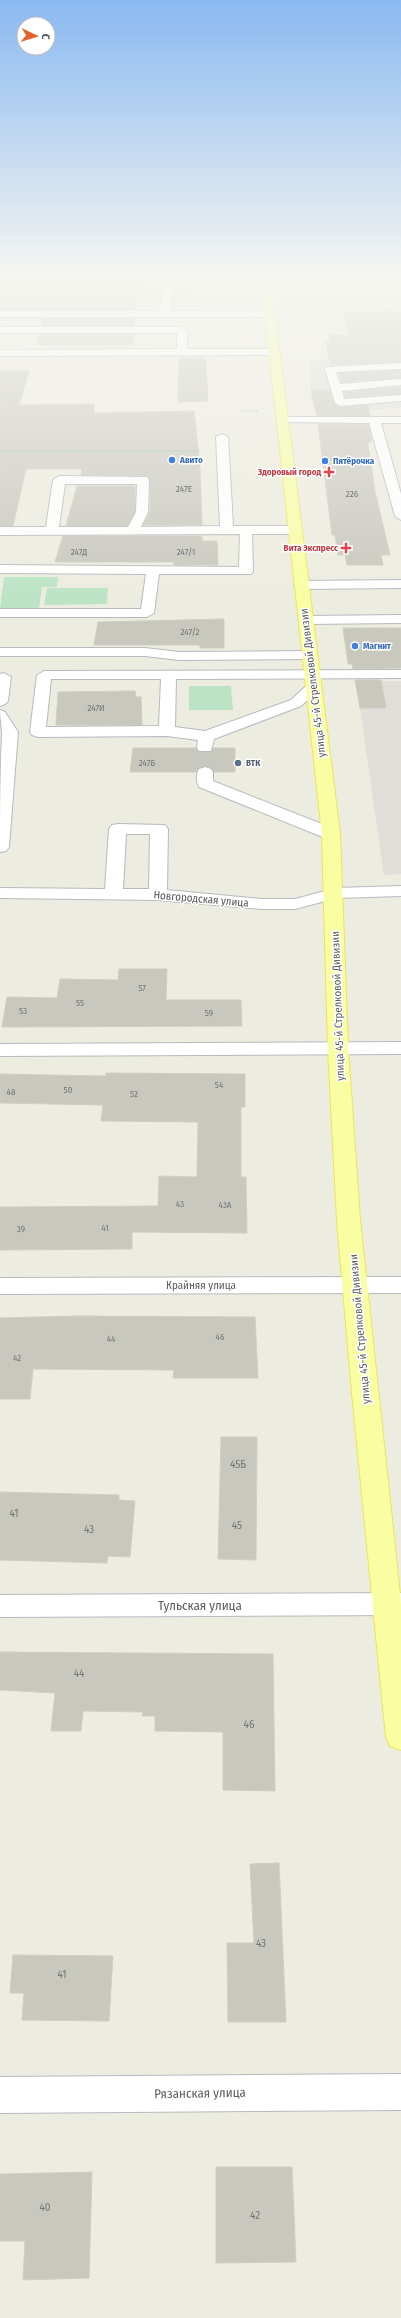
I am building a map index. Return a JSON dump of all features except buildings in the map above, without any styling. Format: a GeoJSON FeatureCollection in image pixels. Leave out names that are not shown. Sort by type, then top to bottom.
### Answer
{"type":"FeatureCollection","features":[{"type":"Feature","properties":{"kind":"main road","name":"улица 45-й Стрелковой Дивизии"},"geometry":{"type":"LineString","coordinates":[[278,384],[331,834],[336,893],[338,1048],[354,1285],[394,1604],[401,1737]]}},
{"type":"Feature","properties":{"kind":"street"},"geometry":{"type":"LineString","coordinates":[[334,384],[340,403],[401,398]]}},
{"type":"Feature","properties":{"kind":"street"},"geometry":{"type":"LineString","coordinates":[[335,388],[377,384]]}},
{"type":"Feature","properties":{"kind":"street"},"geometry":{"type":"LineString","coordinates":[[282,420],[401,420]]}},
{"type":"Feature","properties":{"kind":"street"},"geometry":{"type":"LineString","coordinates":[[374,420],[401,516]]}},
{"type":"Feature","properties":{"kind":"street"},"geometry":{"type":"LineString","coordinates":[[222,437],[227,529]]}},
{"type":"Feature","properties":{"kind":"street"},"geometry":{"type":"LineString","coordinates":[[52,531],[59,480],[143,480],[142,512],[133,530]]}},
{"type":"Feature","properties":{"kind":"street"},"geometry":{"type":"LineString","coordinates":[[0,531],[227,529],[295,530]]}},
{"type":"Feature","properties":{"kind":"street"},"geometry":{"type":"LineString","coordinates":[[0,569],[246,571],[246,529]]}},
{"type":"Feature","properties":{"kind":"street"},"geometry":{"type":"LineString","coordinates":[[0,613],[148,613],[153,570]]}},
{"type":"Feature","properties":{"kind":"street"},"geometry":{"type":"LineString","coordinates":[[301,585],[401,584]]}},
{"type":"Feature","properties":{"kind":"street"},"geometry":{"type":"LineString","coordinates":[[305,620],[401,620]]}},
{"type":"Feature","properties":{"kind":"street"},"geometry":{"type":"LineString","coordinates":[[0,652],[145,652],[179,656],[309,655]]}},
{"type":"Feature","properties":{"kind":"street"},"geometry":{"type":"LineString","coordinates":[[312,680],[296,703],[205,742],[167,731],[38,732],[44,675],[168,675],[312,680],[401,674]]}},
{"type":"Feature","properties":{"kind":"street"},"geometry":{"type":"LineString","coordinates":[[167,731],[168,675]]}},
{"type":"Feature","properties":{"kind":"street"},"geometry":{"type":"LineString","coordinates":[[0,701],[4,677]]}},
{"type":"Feature","properties":{"kind":"street"},"geometry":{"type":"LineString","coordinates":[[0,715],[10,732],[0,847]]}},
{"type":"Feature","properties":{"kind":"street"},"geometry":{"type":"LineString","coordinates":[[205,772],[205,784],[331,834]]}},
{"type":"Feature","properties":{"kind":"street"},"geometry":{"type":"LineString","coordinates":[[114,894],[118,829],[159,829],[158,894]]}},
{"type":"Feature","properties":{"kind":"street","name":"Новгородская улица"},"geometry":{"type":"LineString","coordinates":[[0,893],[158,894],[262,904],[295,904],[336,893],[401,891]]}},
{"type":"Feature","properties":{"kind":"street"},"geometry":{"type":"LineString","coordinates":[[0,1050],[401,1048]]}},
{"type":"Feature","properties":{"kind":"street","name":"Крайняя улица"},"geometry":{"type":"LineString","coordinates":[[0,1286],[401,1285]]}},
{"type":"Feature","properties":{"kind":"street","name":"Тульская улица"},"geometry":{"type":"LineString","coordinates":[[0,1606],[394,1604]]}},
{"type":"Feature","properties":{"kind":"street","name":"Рязанская улица"},"geometry":{"type":"LineString","coordinates":[[0,2095],[401,2092]]}},
{"type":"Feature","properties":{"kind":"path"},"geometry":{"type":"LineString","coordinates":[[241,411],[264,411]]}},
{"type":"Feature","properties":{"kind":"path"},"geometry":{"type":"LineString","coordinates":[[0,451],[223,451]]}},
{"type":"Feature","properties":{"kind":"shaded area"},"geometry":{"type":"Polygon","coordinates":[[[310,384],[401,384],[401,408],[315,414],[310,384]]]}},
{"type":"Feature","properties":{"kind":"shaded area"},"geometry":{"type":"Polygon","coordinates":[[[367,681],[401,681],[401,874],[384,875],[360,708],[367,681]]]}},
{"type":"Feature","properties":{"kind":"green space"},"geometry":{"type":"Polygon","coordinates":[[[4,577],[58,577],[57,587],[42,587],[39,608],[0,608],[4,577]]]}},
{"type":"Feature","properties":{"kind":"green space"},"geometry":{"type":"Polygon","coordinates":[[[47,588],[108,588],[107,604],[44,605],[47,588]]]}},
{"type":"Feature","properties":{"kind":"green space"},"geometry":{"type":"Polygon","coordinates":[[[189,686],[231,686],[233,710],[189,710],[189,686]]]}},
{"type":"Feature","properties":{"kind":"tunnel"},"geometry":{"type":"LineString","coordinates":[[205,748],[205,772]]}},
{"type":"Feature","properties":{"kind":"place","name":"Авито"},"geometry":{"type":"Point","coordinates":[172,460]}},
{"type":"Feature","properties":{"kind":"place","name":"Пятёрочка"},"geometry":{"type":"Point","coordinates":[325,461]}},
{"type":"Feature","properties":{"kind":"place","name":"Здоровый город"},"geometry":{"type":"Point","coordinates":[329,472]}},
{"type":"Feature","properties":{"kind":"place","name":"Вита Экспресс"},"geometry":{"type":"Point","coordinates":[346,548]}},
{"type":"Feature","properties":{"kind":"place","name":"Магнит"},"geometry":{"type":"Point","coordinates":[355,646]}},
{"type":"Feature","properties":{"kind":"place","name":"ВТК"},"geometry":{"type":"Point","coordinates":[238,763]}}]}
